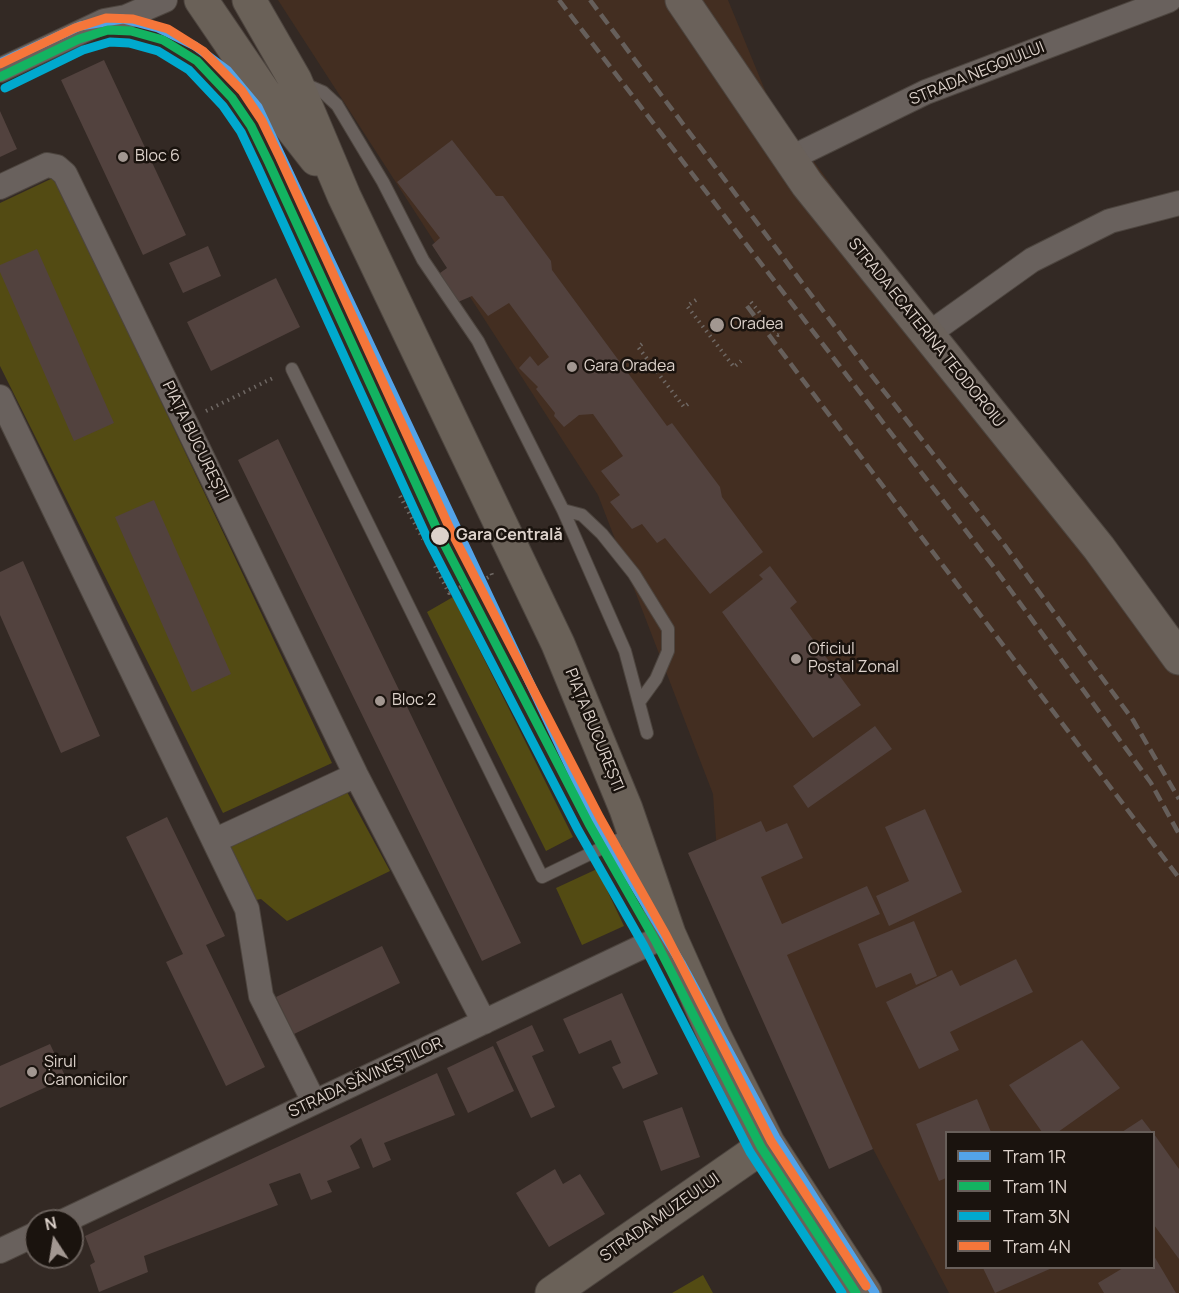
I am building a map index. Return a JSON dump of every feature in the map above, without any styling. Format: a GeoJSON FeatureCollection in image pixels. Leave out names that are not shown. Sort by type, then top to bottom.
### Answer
{"type":"FeatureCollection","features":[{"type":"Feature","properties":{"kind":"main road","name":"PIAȚA BUCUREȘTI"},"geometry":{"type":"LineString","coordinates":[[201,0],[265,94],[344,196]]}},
{"type":"Feature","properties":{"kind":"main road","name":"PIAȚA BUCUREȘTI"},"geometry":{"type":"LineString","coordinates":[[249,0],[295,80],[344,196],[549,624],[630,821],[669,934],[714,1035],[768,1143],[865,1293]]}},
{"type":"Feature","properties":{"kind":"main road","name":"STRADA ECATERINA TEODOROIU"},"geometry":{"type":"LineString","coordinates":[[682,0],[789,159],[1099,548],[1179,658]]}},
{"type":"Feature","properties":{"kind":"main road","name":"STRADA MUZEULUI"},"geometry":{"type":"LineString","coordinates":[[552,1293],[768,1143]]}},
{"type":"Feature","properties":{"kind":"street"},"geometry":{"type":"LineString","coordinates":[[104,21],[125,0]]}},
{"type":"Feature","properties":{"kind":"street"},"geometry":{"type":"LineString","coordinates":[[0,70],[104,21],[126,17],[165,0]]}},
{"type":"Feature","properties":{"kind":"street","name":"STRADA NEGOIULUI"},"geometry":{"type":"LineString","coordinates":[[789,159],[926,92],[1169,0]]}},
{"type":"Feature","properties":{"kind":"street","name":"PIAȚA BUCUREȘTI"},"geometry":{"type":"LineString","coordinates":[[0,187],[47,165],[57,167],[66,174],[356,775],[484,1022]]}},
{"type":"Feature","properties":{"kind":"street"},"geometry":{"type":"LineString","coordinates":[[927,335],[1032,260],[1110,221],[1179,203]]}},
{"type":"Feature","properties":{"kind":"street"},"geometry":{"type":"LineString","coordinates":[[0,397],[216,840],[247,909],[261,996],[314,1102]]}},
{"type":"Feature","properties":{"kind":"street"},"geometry":{"type":"LineString","coordinates":[[216,840],[356,775]]}},
{"type":"Feature","properties":{"kind":"street","name":"STRADA SĂVINEȘTILOR"},"geometry":{"type":"LineString","coordinates":[[84,1211],[669,934]]}},
{"type":"Feature","properties":{"kind":"street"},"geometry":{"type":"LineString","coordinates":[[0,1251],[24,1240]]}},
{"type":"Feature","properties":{"kind":"lane"},"geometry":{"type":"LineString","coordinates":[[295,80],[323,92],[337,105],[423,260],[478,341],[563,510],[625,651],[647,733]]}},
{"type":"Feature","properties":{"kind":"lane"},"geometry":{"type":"LineString","coordinates":[[292,369],[542,877],[630,821]]}},
{"type":"Feature","properties":{"kind":"lane"},"geometry":{"type":"LineString","coordinates":[[563,510],[582,514],[602,534],[634,574],[668,629],[668,651],[656,679],[640,701]]}},
{"type":"Feature","properties":{"kind":"path"},"geometry":{"type":"LineString","coordinates":[[696,300],[687,306],[734,367],[741,361]]}},
{"type":"Feature","properties":{"kind":"path"},"geometry":{"type":"LineString","coordinates":[[751,302],[778,335],[782,333]]}},
{"type":"Feature","properties":{"kind":"path"},"geometry":{"type":"LineString","coordinates":[[642,344],[638,348],[684,407],[688,404]]}},
{"type":"Feature","properties":{"kind":"path"},"geometry":{"type":"LineString","coordinates":[[185,421],[292,369]]}},
{"type":"Feature","properties":{"kind":"path"},"geometry":{"type":"LineString","coordinates":[[400,496],[423,539]]}},
{"type":"Feature","properties":{"kind":"path"},"geometry":{"type":"LineString","coordinates":[[435,566],[448,593],[461,587]]}},
{"type":"Feature","properties":{"kind":"shaded area"},"geometry":{"type":"Polygon","coordinates":[[[278,0],[728,0],[769,100],[1179,662],[1179,1293],[949,1293],[717,853],[713,794],[598,495],[278,0]]]}},
{"type":"Feature","properties":{"kind":"shaded area"},"geometry":{"type":"Polygon","coordinates":[[[55,177],[332,763],[223,813],[0,366],[0,203],[55,177]]]}},
{"type":"Feature","properties":{"kind":"shaded area"},"geometry":{"type":"Polygon","coordinates":[[[453,597],[573,837],[546,851],[427,612],[453,597]]]}},
{"type":"Feature","properties":{"kind":"shaded area"},"geometry":{"type":"Polygon","coordinates":[[[346,790],[390,871],[287,921],[261,899],[251,901],[226,848],[346,790]]]}},
{"type":"Feature","properties":{"kind":"shaded area"},"geometry":{"type":"Polygon","coordinates":[[[597,869],[624,926],[582,945],[556,888],[597,869]]]}},
{"type":"Feature","properties":{"kind":"shaded area"},"geometry":{"type":"Polygon","coordinates":[[[703,1275],[713,1293],[672,1293],[703,1275]]]}},
{"type":"Feature","properties":{"kind":"building","name":"Bloc 6"},"geometry":{"type":"Polygon","coordinates":[[[104,60],[186,235],[143,255],[61,80],[104,60]]]}},
{"type":"Feature","properties":{"kind":"building"},"geometry":{"type":"Polygon","coordinates":[[[0,111],[17,149],[0,157],[0,111]]]}},
{"type":"Feature","properties":{"kind":"building","name":"Gara Oradea"},"geometry":{"type":"Polygon","coordinates":[[[452,140],[496,196],[503,196],[551,261],[552,270],[667,426],[672,423],[720,487],[722,497],[763,552],[710,594],[665,538],[657,543],[642,524],[632,529],[610,502],[620,495],[601,471],[623,456],[593,414],[579,415],[564,427],[554,416],[555,413],[536,389],[538,387],[519,368],[530,356],[538,366],[549,357],[509,303],[488,316],[472,296],[458,302],[440,273],[447,268],[432,245],[440,238],[397,182],[452,140]]]}},
{"type":"Feature","properties":{"kind":"building"},"geometry":{"type":"Polygon","coordinates":[[[208,246],[221,276],[183,293],[169,263],[208,246]]]}},
{"type":"Feature","properties":{"kind":"building"},"geometry":{"type":"Polygon","coordinates":[[[37,249],[114,423],[74,441],[0,272],[0,265],[37,249]]]}},
{"type":"Feature","properties":{"kind":"building"},"geometry":{"type":"Polygon","coordinates":[[[276,278],[300,327],[211,371],[187,322],[276,278]]]}},
{"type":"Feature","properties":{"kind":"building","name":"Bloc 2"},"geometry":{"type":"Polygon","coordinates":[[[278,439],[521,943],[482,961],[238,460],[278,439]]]}},
{"type":"Feature","properties":{"kind":"building"},"geometry":{"type":"Polygon","coordinates":[[[154,500],[231,674],[192,692],[115,517],[154,500]]]}},
{"type":"Feature","properties":{"kind":"building"},"geometry":{"type":"Polygon","coordinates":[[[23,561],[100,736],[61,753],[0,615],[0,572],[23,561]]]}},
{"type":"Feature","properties":{"kind":"building"},"geometry":{"type":"Polygon","coordinates":[[[770,566],[797,602],[790,608],[861,705],[813,738],[722,612],[763,579],[759,575],[770,566]]]}},
{"type":"Feature","properties":{"kind":"building"},"geometry":{"type":"Polygon","coordinates":[[[875,726],[892,749],[808,808],[793,786],[875,726]]]}},
{"type":"Feature","properties":{"kind":"building"},"geometry":{"type":"Polygon","coordinates":[[[925,809],[962,892],[889,926],[876,896],[909,881],[885,827],[925,809]]]}},
{"type":"Feature","properties":{"kind":"building"},"geometry":{"type":"Polygon","coordinates":[[[167,817],[225,936],[206,945],[265,1067],[226,1086],[166,962],[183,954],[126,837],[167,817]]]}},
{"type":"Feature","properties":{"kind":"building"},"geometry":{"type":"Polygon","coordinates":[[[761,821],[766,832],[787,823],[803,858],[761,877],[782,924],[867,886],[880,914],[787,955],[873,1149],[829,1169],[688,853],[761,821]]]}},
{"type":"Feature","properties":{"kind":"building"},"geometry":{"type":"Polygon","coordinates":[[[914,921],[937,976],[916,985],[911,973],[876,988],[858,944],[914,921]]]}},
{"type":"Feature","properties":{"kind":"building"},"geometry":{"type":"Polygon","coordinates":[[[382,946],[400,983],[294,1034],[276,997],[382,946]]]}},
{"type":"Feature","properties":{"kind":"building"},"geometry":{"type":"Polygon","coordinates":[[[1016,959],[1033,992],[950,1032],[959,1050],[919,1069],[886,1002],[952,970],[960,986],[1016,959]]]}},
{"type":"Feature","properties":{"kind":"building"},"geometry":{"type":"Polygon","coordinates":[[[622,993],[658,1074],[623,1089],[612,1067],[621,1063],[611,1040],[579,1054],[563,1019],[622,993]]]}},
{"type":"Feature","properties":{"kind":"building"},"geometry":{"type":"Polygon","coordinates":[[[532,1025],[544,1051],[532,1056],[555,1107],[531,1118],[496,1042],[532,1025]]]}},
{"type":"Feature","properties":{"kind":"building"},"geometry":{"type":"Polygon","coordinates":[[[1082,1040],[1120,1088],[1059,1131],[1041,1131],[1009,1085],[1082,1040]]]}},
{"type":"Feature","properties":{"kind":"building","name":"Șirul Canonicilor"},"geometry":{"type":"Polygon","coordinates":[[[50,1044],[66,1078],[0,1108],[0,1066],[50,1044]]]}},
{"type":"Feature","properties":{"kind":"building"},"geometry":{"type":"Polygon","coordinates":[[[493,1046],[514,1091],[468,1113],[447,1068],[493,1046]]]}},
{"type":"Feature","properties":{"kind":"building"},"geometry":{"type":"Polygon","coordinates":[[[437,1073],[455,1115],[384,1143],[391,1160],[373,1168],[361,1138],[350,1146],[360,1168],[327,1181],[332,1192],[311,1200],[300,1173],[269,1184],[278,1205],[144,1256],[148,1272],[99,1292],[90,1265],[95,1262],[85,1236],[437,1073]]]}},
{"type":"Feature","properties":{"kind":"building"},"geometry":{"type":"Polygon","coordinates":[[[977,1099],[991,1131],[945,1131],[945,1178],[939,1181],[916,1124],[977,1099]]]}},
{"type":"Feature","properties":{"kind":"building"},"geometry":{"type":"Polygon","coordinates":[[[682,1107],[700,1157],[661,1171],[643,1121],[682,1107]]]}},
{"type":"Feature","properties":{"kind":"building"},"geometry":{"type":"Polygon","coordinates":[[[1142,1119],[1151,1131],[1124,1131],[1142,1119]]]}},
{"type":"Feature","properties":{"kind":"building"},"geometry":{"type":"Polygon","coordinates":[[[1155,1135],[1179,1169],[1179,1259],[1155,1226],[1155,1135]]]}},
{"type":"Feature","properties":{"kind":"building"},"geometry":{"type":"Polygon","coordinates":[[[555,1169],[563,1184],[580,1174],[605,1214],[549,1247],[516,1193],[555,1169]]]}},
{"type":"Feature","properties":{"kind":"building"},"geometry":{"type":"Polygon","coordinates":[[[1155,1258],[1176,1293],[1104,1293],[1098,1283],[1121,1269],[1155,1269],[1155,1258]]]}},
{"type":"Feature","properties":{"kind":"building"},"geometry":{"type":"Polygon","coordinates":[[[983,1269],[1050,1269],[995,1293],[983,1269]]]}},
{"type":"Feature","properties":{"kind":"railway"},"geometry":{"type":"LineString","coordinates":[[559,0],[993,566],[1151,783],[1179,834]]}},
{"type":"Feature","properties":{"kind":"railway"},"geometry":{"type":"LineString","coordinates":[[590,0],[869,372],[1006,547],[1133,720],[1179,799]]}},
{"type":"Feature","properties":{"kind":"railway"},"geometry":{"type":"LineString","coordinates":[[747,306],[1179,878]]}},
{"type":"Feature","properties":{"kind":"tram line","name":"4N"},"geometry":{"type":"LineString","coordinates":[[0,64],[75,28],[106,18],[133,19],[168,29],[203,51],[242,91],[262,121],[280,158],[451,531],[600,818],[666,935],[771,1141],[866,1286]]}},
{"type":"Feature","properties":{"kind":"tram line","name":"1R"},"geometry":{"type":"LineString","coordinates":[[0,63],[80,26],[123,19],[158,28],[195,46],[227,70],[258,107],[595,821],[681,963],[776,1138],[875,1293]]}},
{"type":"Feature","properties":{"kind":"tram line","name":"1N"},"geometry":{"type":"LineString","coordinates":[[0,77],[79,39],[108,30],[131,31],[163,40],[197,61],[232,98],[251,126],[269,163],[440,536],[589,824],[655,940],[761,1147],[856,1293]]}},
{"type":"Feature","properties":{"kind":"tram line","name":"3N"},"geometry":{"type":"LineString","coordinates":[[5,88],[83,50],[110,42],[129,43],[158,51],[189,70],[223,106],[241,132],[429,542],[578,830],[644,946],[750,1152],[842,1293]]}},
{"type":"Feature","properties":{"kind":"place","name":"Bloc 6"},"geometry":{"type":"Point","coordinates":[123,157]}},
{"type":"Feature","properties":{"kind":"place","name":"Oradea"},"geometry":{"type":"Point","coordinates":[717,325]}},
{"type":"Feature","properties":{"kind":"place","name":"Gara Oradea"},"geometry":{"type":"Point","coordinates":[572,367]}},
{"type":"Feature","properties":{"kind":"place","name":"Gara Centrală"},"geometry":{"type":"Point","coordinates":[440,536]}},
{"type":"Feature","properties":{"kind":"place","name":"Oficiul Poștal Zonal"},"geometry":{"type":"Point","coordinates":[796,659]}},
{"type":"Feature","properties":{"kind":"place","name":"Bloc 2"},"geometry":{"type":"Point","coordinates":[380,701]}},
{"type":"Feature","properties":{"kind":"place","name":"Șirul Canonicilor"},"geometry":{"type":"Point","coordinates":[32,1072]}}]}
